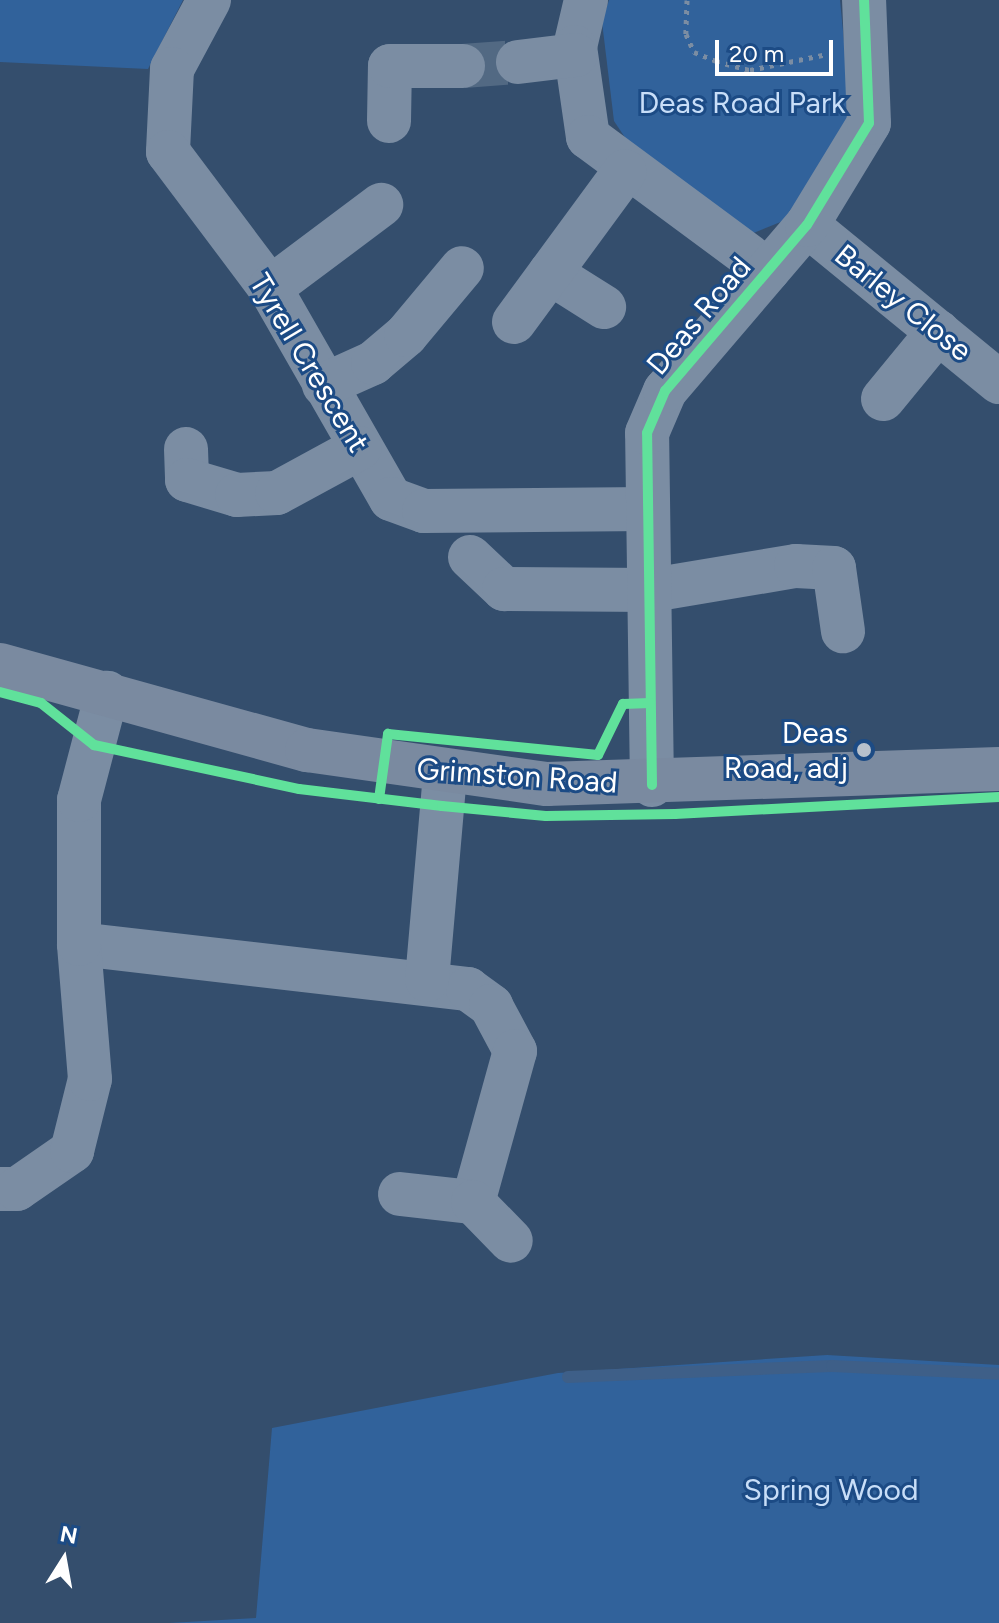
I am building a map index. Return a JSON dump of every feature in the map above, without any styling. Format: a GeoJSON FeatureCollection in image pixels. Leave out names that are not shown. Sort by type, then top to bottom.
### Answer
{"type":"FeatureCollection","features":[{"type":"Feature","properties":{"kind":"main road","name":"Grimston Road"},"geometry":{"type":"LineString","coordinates":[[0,665],[307,750],[445,773],[652,785],[999,769]]}},
{"type":"Feature","properties":{"kind":"street","name":"Tyrell Crescent"},"geometry":{"type":"LineString","coordinates":[[209,0],[172,69],[168,152],[270,288],[391,499],[424,511],[647,509]]}},
{"type":"Feature","properties":{"kind":"street","name":"Deas Road"},"geometry":{"type":"LineString","coordinates":[[586,0],[578,13],[576,55],[588,137],[625,171],[768,270]]}},
{"type":"Feature","properties":{"kind":"street","name":"Deas Road"},"geometry":{"type":"LineString","coordinates":[[652,785],[652,590],[647,509],[647,433],[665,391],[807,225],[869,123],[865,20]]}},
{"type":"Feature","properties":{"kind":"street"},"geometry":{"type":"LineString","coordinates":[[518,62],[576,55]]}},
{"type":"Feature","properties":{"kind":"street"},"geometry":{"type":"LineString","coordinates":[[389,121],[390,66],[463,66]]}},
{"type":"Feature","properties":{"kind":"street"},"geometry":{"type":"LineString","coordinates":[[514,322],[625,171]]}},
{"type":"Feature","properties":{"kind":"street"},"geometry":{"type":"LineString","coordinates":[[270,288],[381,205]]}},
{"type":"Feature","properties":{"kind":"street","name":"Barley Close"},"geometry":{"type":"LineString","coordinates":[[807,225],[999,382]]}},
{"type":"Feature","properties":{"kind":"street"},"geometry":{"type":"LineString","coordinates":[[324,385],[373,363],[406,335],[462,268]]}},
{"type":"Feature","properties":{"kind":"street"},"geometry":{"type":"LineString","coordinates":[[550,273],[604,307]]}},
{"type":"Feature","properties":{"kind":"street"},"geometry":{"type":"LineString","coordinates":[[883,399],[938,332]]}},
{"type":"Feature","properties":{"kind":"street"},"geometry":{"type":"LineString","coordinates":[[186,449],[187,480],[237,495],[277,493],[360,448]]}},
{"type":"Feature","properties":{"kind":"street"},"geometry":{"type":"LineString","coordinates":[[470,557],[504,589],[652,590],[796,566],[834,568],[843,631]]}},
{"type":"Feature","properties":{"kind":"street"},"geometry":{"type":"LineString","coordinates":[[0,1189],[17,1189],[72,1151],[90,1079],[79,944],[79,800],[107,693]]}},
{"type":"Feature","properties":{"kind":"street"},"geometry":{"type":"LineString","coordinates":[[427,980],[445,773]]}},
{"type":"Feature","properties":{"kind":"street"},"geometry":{"type":"LineString","coordinates":[[79,944],[427,980],[468,989],[491,1006],[515,1051],[473,1202]]}},
{"type":"Feature","properties":{"kind":"street"},"geometry":{"type":"LineString","coordinates":[[400,1194],[473,1202],[511,1241]]}},
{"type":"Feature","properties":{"kind":"path"},"geometry":{"type":"LineString","coordinates":[[687,0],[686,34],[694,52],[750,70],[786,67],[865,20]]}},
{"type":"Feature","properties":{"kind":"green space"},"geometry":{"type":"Polygon","coordinates":[[[0,0],[183,0],[148,69],[0,62],[0,0]]]}},
{"type":"Feature","properties":{"kind":"green space","name":"Deas Road Park"},"geometry":{"type":"Polygon","coordinates":[[[609,0],[840,0],[852,125],[783,221],[746,236],[630,145],[614,121],[602,22],[609,0]]]}},
{"type":"Feature","properties":{"kind":"green space","name":"Spring Wood"},"geometry":{"type":"Polygon","coordinates":[[[827,1355],[999,1365],[999,1623],[169,1623],[256,1618],[272,1428],[558,1373],[827,1355]]]}},
{"type":"Feature","properties":{"kind":"waterway"},"geometry":{"type":"LineString","coordinates":[[568,1377],[832,1366],[999,1374]]}},
{"type":"Feature","properties":{"kind":"tunnel"},"geometry":{"type":"LineString","coordinates":[[463,66],[518,62]]}},
{"type":"Feature","properties":{"kind":"cycle path"},"geometry":{"type":"LineString","coordinates":[[652,785],[647,433],[665,391],[807,225],[869,123],[864,0]]}},
{"type":"Feature","properties":{"kind":"cycle path"},"geometry":{"type":"LineString","coordinates":[[0,692],[41,703],[94,745],[299,789],[442,806],[546,816],[675,814],[999,797]]}},
{"type":"Feature","properties":{"kind":"cycle path"},"geometry":{"type":"LineString","coordinates":[[379,799],[388,734],[598,755],[623,704],[650,703]]}},
{"type":"Feature","properties":{"kind":"place","name":"Deas Road, adj"},"geometry":{"type":"Point","coordinates":[864,750]}}]}
